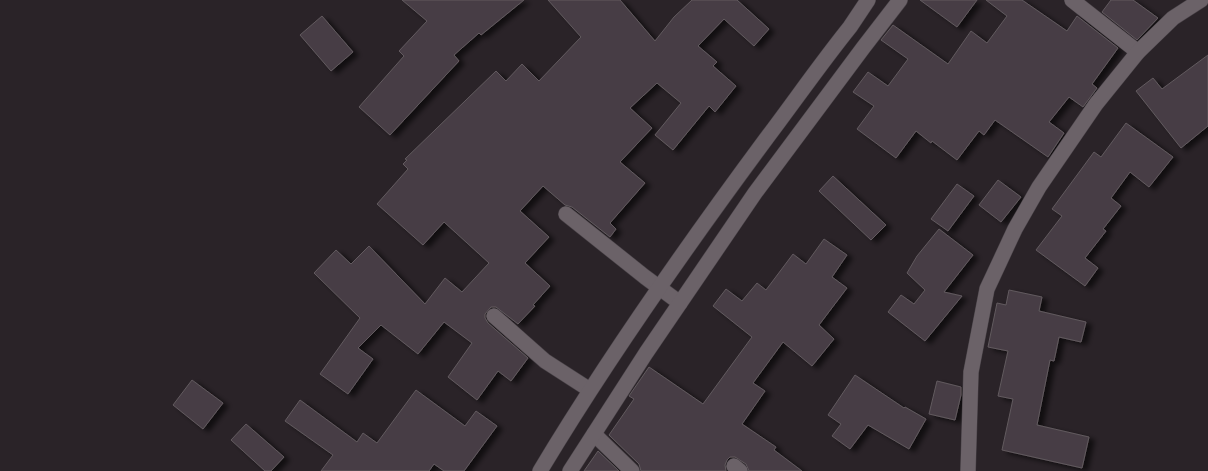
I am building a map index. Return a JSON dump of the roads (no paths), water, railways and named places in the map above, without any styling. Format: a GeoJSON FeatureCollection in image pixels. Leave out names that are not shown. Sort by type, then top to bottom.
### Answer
{"type":"FeatureCollection","features":[{"type":"Feature","properties":{"kind":"main road"},"geometry":{"type":"LineString","coordinates":[[540,471],[584,386],[659,287],[868,0]]}},
{"type":"Feature","properties":{"kind":"main road"},"geometry":{"type":"LineString","coordinates":[[570,471],[646,353],[755,193],[900,0]]}},
{"type":"Feature","properties":{"kind":"main road"},"geometry":{"type":"LineString","coordinates":[[1072,0],[1138,52]]}},
{"type":"Feature","properties":{"kind":"main road"},"geometry":{"type":"LineString","coordinates":[[968,471],[971,372],[987,289],[1015,229],[1039,187],[1096,104],[1138,52],[1173,18],[1201,0]]}},
{"type":"Feature","properties":{"kind":"main road"},"geometry":{"type":"LineString","coordinates":[[844,33],[863,48]]}},
{"type":"Feature","properties":{"kind":"main road"},"geometry":{"type":"LineString","coordinates":[[566,214],[680,303]]}},
{"type":"Feature","properties":{"kind":"main road"},"geometry":{"type":"LineString","coordinates":[[494,316],[544,361],[584,386]]}},
{"type":"Feature","properties":{"kind":"main road"},"geometry":{"type":"LineString","coordinates":[[594,434],[632,471]]}}]}
